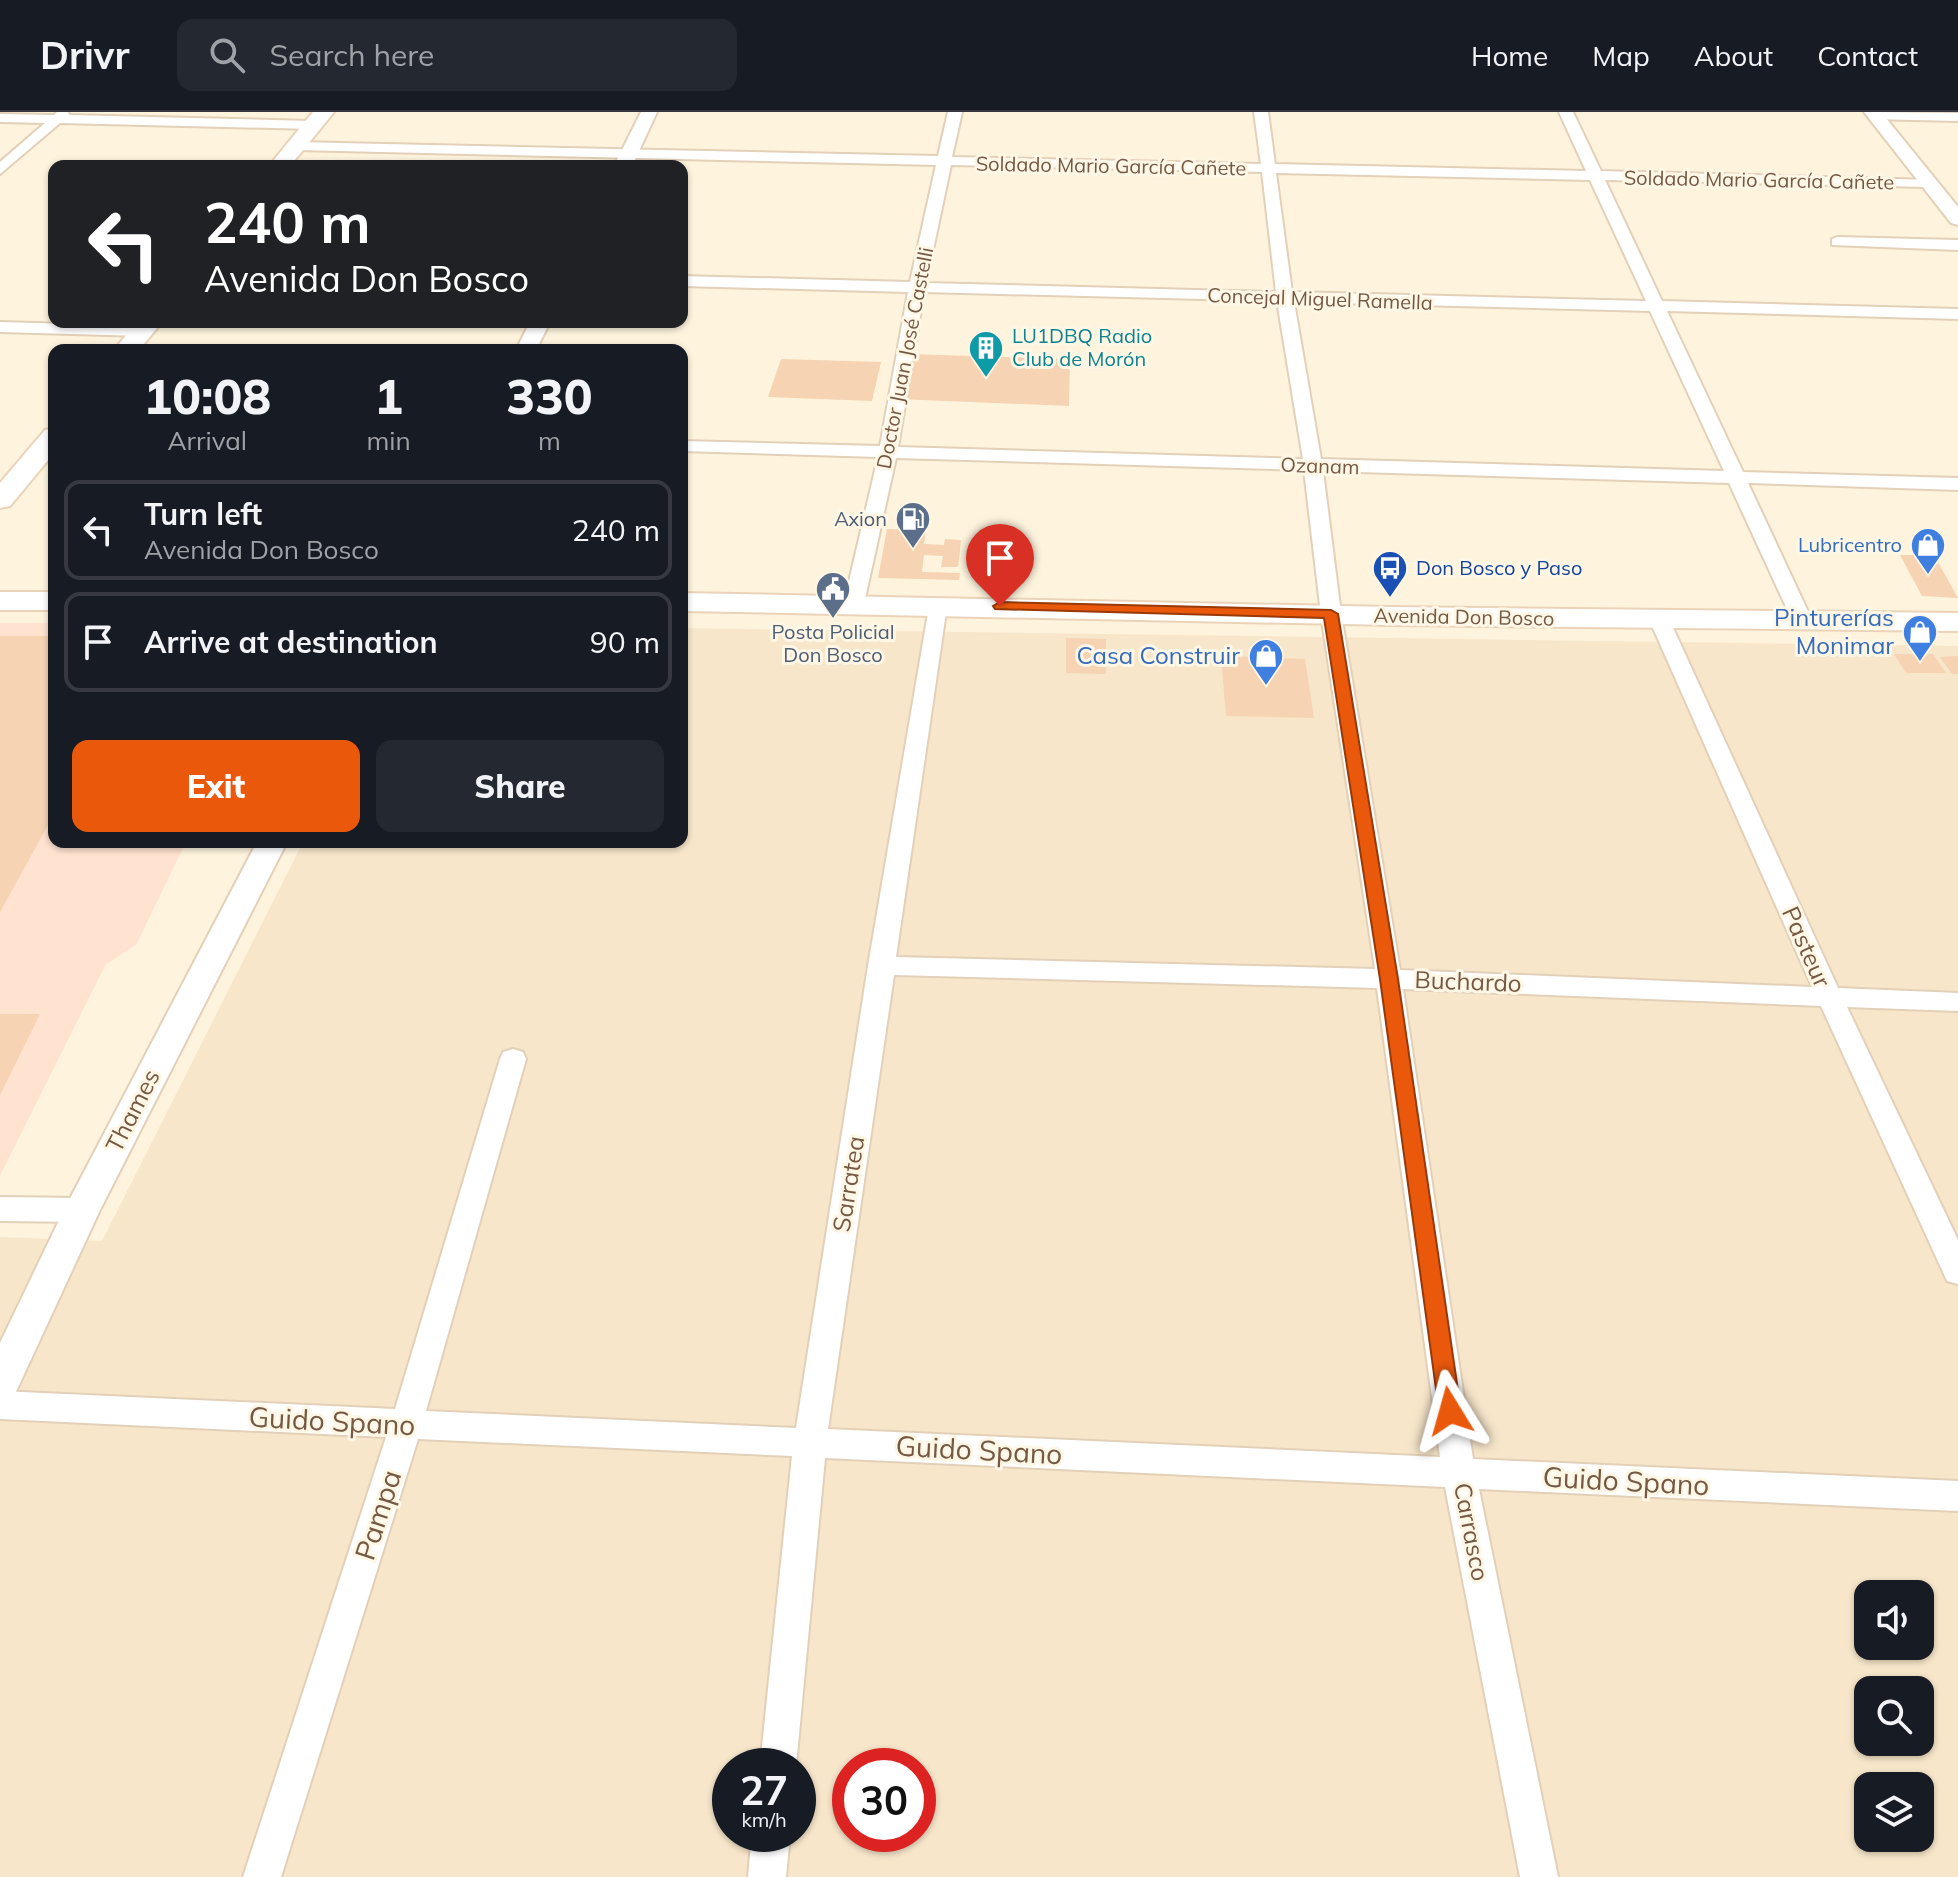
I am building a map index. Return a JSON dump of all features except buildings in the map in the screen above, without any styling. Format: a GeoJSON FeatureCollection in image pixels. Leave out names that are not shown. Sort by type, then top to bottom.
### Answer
{"type":"FeatureCollection","features":[{"type":"Feature","properties":{"kind":"main road"},"geometry":{"type":"LineString","coordinates":[[284,160],[318,119]]}},
{"type":"Feature","properties":{"kind":"main road"},"geometry":{"type":"LineString","coordinates":[[0,500],[48,443]]}},
{"type":"Feature","properties":{"kind":"main road"},"geometry":{"type":"LineString","coordinates":[[0,601],[48,601]]}},
{"type":"Feature","properties":{"kind":"main road","name":"Avenida Don Bosco"},"geometry":{"type":"LineString","coordinates":[[688,602],[1958,622]]}},
{"type":"Feature","properties":{"kind":"street"},"geometry":{"type":"LineString","coordinates":[[626,160],[649,112]]}},
{"type":"Feature","properties":{"kind":"street","name":"Doctor Juan José Castelli"},"geometry":{"type":"LineString","coordinates":[[854,603],[888,453],[917,288],[955,112]]}},
{"type":"Feature","properties":{"kind":"street","name":"Carrasco"},"geometry":{"type":"LineString","coordinates":[[1261,112],[1285,298],[1389,979],[1459,1473],[1539,1877]]}},
{"type":"Feature","properties":{"kind":"street"},"geometry":{"type":"LineString","coordinates":[[1566,112],[1802,620]]}},
{"type":"Feature","properties":{"kind":"street"},"geometry":{"type":"LineString","coordinates":[[1874,114],[1958,117]]}},
{"type":"Feature","properties":{"kind":"street"},"geometry":{"type":"LineString","coordinates":[[1874,114],[1958,219]]}},
{"type":"Feature","properties":{"kind":"street"},"geometry":{"type":"LineString","coordinates":[[0,170],[60,116]]}},
{"type":"Feature","properties":{"kind":"street"},"geometry":{"type":"LineString","coordinates":[[0,118],[318,119]]}},
{"type":"Feature","properties":{"kind":"street","name":"Soldado Mario García Cañete"},"geometry":{"type":"LineString","coordinates":[[295,146],[604,160]]}},
{"type":"Feature","properties":{"kind":"street","name":"Soldado Mario García Cañete"},"geometry":{"type":"LineString","coordinates":[[688,161],[946,162],[1928,183]]}},
{"type":"Feature","properties":{"kind":"street"},"geometry":{"type":"LineString","coordinates":[[1837,242],[1958,245]]}},
{"type":"Feature","properties":{"kind":"street","name":"Concejal Miguel Ramella"},"geometry":{"type":"LineString","coordinates":[[688,281],[1659,309],[1958,314]]}},
{"type":"Feature","properties":{"kind":"street"},"geometry":{"type":"LineString","coordinates":[[0,327],[140,334]]}},
{"type":"Feature","properties":{"kind":"street","name":"Ozanam"},"geometry":{"type":"LineString","coordinates":[[688,446],[1958,484]]}},
{"type":"Feature","properties":{"kind":"street","name":"Sarratea"},"geometry":{"type":"LineString","coordinates":[[780,1748],[810,1442],[937,605]]}},
{"type":"Feature","properties":{"kind":"street","name":"Pasteur"},"geometry":{"type":"LineString","coordinates":[[1659,619],[1958,1272]]}},
{"type":"Feature","properties":{"kind":"street","name":"Thames"},"geometry":{"type":"LineString","coordinates":[[0,1384],[82,1210],[269,848]]}},
{"type":"Feature","properties":{"kind":"street","name":"Buchardo"},"geometry":{"type":"LineString","coordinates":[[881,966],[1389,979],[1958,1002]]}},
{"type":"Feature","properties":{"kind":"street","name":"Pampa"},"geometry":{"type":"LineString","coordinates":[[262,1877],[406,1425],[513,1059]]}},
{"type":"Feature","properties":{"kind":"street"},"geometry":{"type":"LineString","coordinates":[[0,1209],[82,1210]]}},
{"type":"Feature","properties":{"kind":"street","name":"Guido Spano"},"geometry":{"type":"LineString","coordinates":[[0,1405],[1958,1496]]}},
{"type":"Feature","properties":{"kind":"street"},"geometry":{"type":"LineString","coordinates":[[767,1877],[769,1852]]}},
{"type":"Feature","properties":{"kind":"shaded area"},"geometry":{"type":"Polygon","coordinates":[[[0,623],[48,623],[48,848],[183,848],[136,945],[106,964],[0,1176],[0,623]]]}},
{"type":"Feature","properties":{"kind":"shaded area"},"geometry":{"type":"Polygon","coordinates":[[[688,628],[1958,646],[1958,1877],[0,1877],[0,1237],[102,1241],[300,848],[688,848],[688,628]]]}},
{"type":"Feature","properties":{"kind":"place","name":"LU1DBQ Radio Club de Morón"},"geometry":{"type":"Point","coordinates":[986,379]}},
{"type":"Feature","properties":{"kind":"place","name":"Axion"},"geometry":{"type":"Point","coordinates":[913,550]}},
{"type":"Feature","properties":{"kind":"place","name":"Lubricentro"},"geometry":{"type":"Point","coordinates":[1928,576]}},
{"type":"Feature","properties":{"kind":"place","name":"Don Bosco y Paso"},"geometry":{"type":"Point","coordinates":[1390,599]}},
{"type":"Feature","properties":{"kind":"place","name":"Posta Policial Don Bosco"},"geometry":{"type":"Point","coordinates":[833,620]}},
{"type":"Feature","properties":{"kind":"place","name":"Pinturerías Monimar"},"geometry":{"type":"Point","coordinates":[1920,663]}},
{"type":"Feature","properties":{"kind":"place","name":"Casa Construir"},"geometry":{"type":"Point","coordinates":[1266,687]}},
{"type":"Feature","properties":{"kind":"route"},"geometry":{"type":"LineString","coordinates":[[1000,606],[1331,614],[1389,979],[1450,1411]]}}]}
